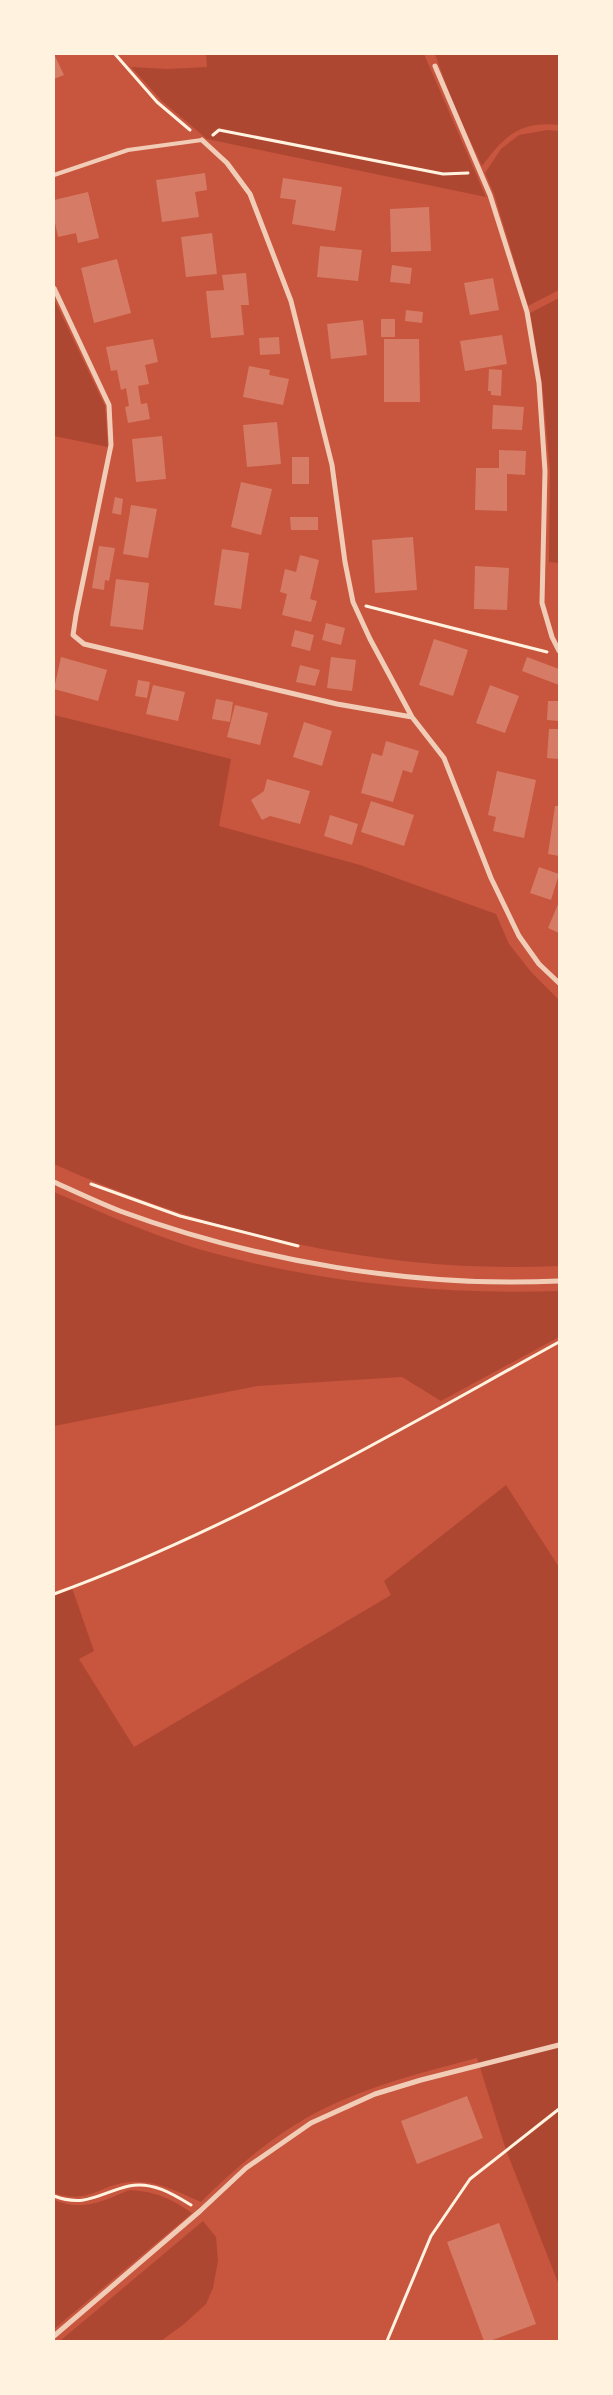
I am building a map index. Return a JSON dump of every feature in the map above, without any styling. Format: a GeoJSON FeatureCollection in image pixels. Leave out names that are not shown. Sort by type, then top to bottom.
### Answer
{"type":"FeatureCollection","features":[{"type":"Feature","properties":{"kind":"street"},"geometry":{"type":"LineString","coordinates":[[434,66],[490,195],[527,312],[539,383],[545,471],[542,603],[552,638],[559,651]]}},
{"type":"Feature","properties":{"kind":"street"},"geometry":{"type":"LineString","coordinates":[[203,141],[227,163],[250,194],[291,301],[332,464],[345,562],[353,602],[370,639],[412,717],[444,758],[491,878],[519,936],[539,964],[559,983]]}},
{"type":"Feature","properties":{"kind":"street"},"geometry":{"type":"LineString","coordinates":[[54,288],[108,405],[111,445],[76,615],[74,636],[84,644],[337,704],[412,717]]}},
{"type":"Feature","properties":{"kind":"street"},"geometry":{"type":"LineString","coordinates":[[54,1182],[119,1210],[198,1236],[336,1267],[406,1276],[474,1281],[559,1281]]}},
{"type":"Feature","properties":{"kind":"street"},"geometry":{"type":"LineString","coordinates":[[54,2336],[200,2211],[246,2168],[311,2123],[344,2107],[421,2080],[559,2045]]}},
{"type":"Feature","properties":{"kind":"lane"},"geometry":{"type":"LineString","coordinates":[[54,175],[128,150],[203,141]]}},
{"type":"Feature","properties":{"kind":"path"},"geometry":{"type":"LineString","coordinates":[[115,54],[157,102],[203,141],[219,130],[443,174],[481,173]]}},
{"type":"Feature","properties":{"kind":"path"},"geometry":{"type":"LineString","coordinates":[[353,602],[550,653]]}},
{"type":"Feature","properties":{"kind":"path"},"geometry":{"type":"LineString","coordinates":[[88,1183],[180,1216],[305,1248]]}},
{"type":"Feature","properties":{"kind":"path"},"geometry":{"type":"LineString","coordinates":[[54,1594],[154,1554],[275,1495],[559,1342]]}},
{"type":"Feature","properties":{"kind":"path"},"geometry":{"type":"LineString","coordinates":[[387,2341],[431,2236],[470,2179],[559,2109]]}},
{"type":"Feature","properties":{"kind":"path"},"geometry":{"type":"LineString","coordinates":[[54,2196],[68,2201],[86,2201],[130,2186],[151,2186],[170,2192],[200,2211]]}},
{"type":"Feature","properties":{"kind":"shaded area"},"geometry":{"type":"Polygon","coordinates":[[[206,54],[424,54],[486,197],[207,139],[162,101],[131,67],[167,69],[207,67],[206,54]]]}},
{"type":"Feature","properties":{"kind":"shaded area"},"geometry":{"type":"Polygon","coordinates":[[[435,54],[559,54],[559,125],[545,124],[523,128],[498,146],[482,166],[454,106],[435,54]]]}},
{"type":"Feature","properties":{"kind":"shaded area"},"geometry":{"type":"Polygon","coordinates":[[[547,130],[559,131],[559,290],[528,306],[494,194],[485,173],[501,149],[519,135],[547,130]]]}},
{"type":"Feature","properties":{"kind":"shaded area"},"geometry":{"type":"Polygon","coordinates":[[[559,298],[559,563],[549,562],[550,471],[542,383],[530,313],[559,298]]]}},
{"type":"Feature","properties":{"kind":"shaded area"},"geometry":{"type":"Polygon","coordinates":[[[54,299],[105,406],[108,447],[54,436],[54,299]]]}},
{"type":"Feature","properties":{"kind":"shaded area"},"geometry":{"type":"Polygon","coordinates":[[[54,715],[231,759],[219,826],[360,865],[496,914],[509,944],[532,973],[559,1000],[559,1266],[494,1267],[429,1263],[365,1256],[300,1245],[237,1230],[175,1211],[113,1189],[54,1164],[54,715]]]}},
{"type":"Feature","properties":{"kind":"shaded area"},"geometry":{"type":"Polygon","coordinates":[[[54,1192],[159,1236],[239,1260],[284,1270],[376,1284],[422,1288],[513,1292],[559,1291],[559,1337],[441,1401],[402,1377],[257,1386],[54,1426],[54,1192]]]}},
{"type":"Feature","properties":{"kind":"shaded area"},"geometry":{"type":"Polygon","coordinates":[[[506,1485],[559,1567],[559,2285],[506,2150],[477,2058],[369,2090],[308,2117],[279,2135],[252,2156],[201,2202],[159,2185],[141,2182],[111,2186],[77,2197],[54,2193],[54,1596],[72,1588],[94,1651],[79,1659],[134,1747],[391,1595],[384,1581],[506,1485]]]}},
{"type":"Feature","properties":{"kind":"shaded area"},"geometry":{"type":"Polygon","coordinates":[[[130,2190],[148,2192],[163,2197],[177,2203],[192,2213],[54,2329],[54,2200],[74,2205],[92,2204],[130,2190]]]}},
{"type":"Feature","properties":{"kind":"shaded area"},"geometry":{"type":"Polygon","coordinates":[[[203,2221],[216,2237],[218,2261],[213,2288],[206,2304],[184,2324],[161,2341],[60,2341],[203,2221]]]}},
{"type":"Feature","properties":{"kind":"building"},"geometry":{"type":"Polygon","coordinates":[[[54,54],[64,75],[54,79],[54,54]]]}},
{"type":"Feature","properties":{"kind":"building"},"geometry":{"type":"Polygon","coordinates":[[[205,173],[207,190],[195,192],[199,217],[162,222],[156,180],[205,173]]]}},
{"type":"Feature","properties":{"kind":"building"},"geometry":{"type":"Polygon","coordinates":[[[283,178],[342,187],[335,231],[292,224],[296,200],[280,198],[283,178]]]}},
{"type":"Feature","properties":{"kind":"building"},"geometry":{"type":"Polygon","coordinates":[[[88,192],[99,238],[78,243],[76,233],[58,237],[54,218],[54,200],[88,192]]]}},
{"type":"Feature","properties":{"kind":"building"},"geometry":{"type":"Polygon","coordinates":[[[429,207],[431,251],[391,252],[390,209],[429,207]]]}},
{"type":"Feature","properties":{"kind":"building"},"geometry":{"type":"Polygon","coordinates":[[[212,233],[217,274],[186,277],[181,237],[212,233]]]}},
{"type":"Feature","properties":{"kind":"building"},"geometry":{"type":"Polygon","coordinates":[[[320,246],[362,250],[358,281],[317,277],[320,246]]]}},
{"type":"Feature","properties":{"kind":"building"},"geometry":{"type":"Polygon","coordinates":[[[117,259],[131,313],[94,323],[81,268],[117,259]]]}},
{"type":"Feature","properties":{"kind":"building"},"geometry":{"type":"Polygon","coordinates":[[[392,265],[412,268],[410,284],[390,282],[392,265]]]}},
{"type":"Feature","properties":{"kind":"building"},"geometry":{"type":"Polygon","coordinates":[[[246,273],[249,305],[241,305],[244,335],[211,338],[206,291],[224,290],[222,275],[246,273]]]}},
{"type":"Feature","properties":{"kind":"building"},"geometry":{"type":"Polygon","coordinates":[[[493,278],[499,310],[470,315],[464,283],[493,278]]]}},
{"type":"Feature","properties":{"kind":"building"},"geometry":{"type":"Polygon","coordinates":[[[406,310],[423,312],[422,323],[405,321],[406,310]]]}},
{"type":"Feature","properties":{"kind":"building"},"geometry":{"type":"Polygon","coordinates":[[[381,319],[395,319],[395,337],[381,337],[381,319]]]}},
{"type":"Feature","properties":{"kind":"building"},"geometry":{"type":"Polygon","coordinates":[[[363,320],[367,355],[331,359],[327,324],[363,320]]]}},
{"type":"Feature","properties":{"kind":"building"},"geometry":{"type":"Polygon","coordinates":[[[502,335],[507,364],[465,371],[460,341],[502,335]]]}},
{"type":"Feature","properties":{"kind":"building"},"geometry":{"type":"Polygon","coordinates":[[[279,337],[280,354],[260,355],[259,338],[279,337]]]}},
{"type":"Feature","properties":{"kind":"building"},"geometry":{"type":"Polygon","coordinates":[[[153,339],[158,362],[145,365],[149,384],[138,386],[141,404],[147,403],[150,419],[128,423],[125,407],[129,406],[126,388],[121,390],[117,370],[111,371],[106,347],[153,339]]]}},
{"type":"Feature","properties":{"kind":"building"},"geometry":{"type":"Polygon","coordinates":[[[384,339],[419,339],[420,402],[384,402],[384,339]]]}},
{"type":"Feature","properties":{"kind":"building"},"geometry":{"type":"Polygon","coordinates":[[[249,366],[270,370],[269,375],[289,379],[283,405],[243,397],[249,366]]]}},
{"type":"Feature","properties":{"kind":"building"},"geometry":{"type":"Polygon","coordinates":[[[489,369],[502,370],[501,396],[491,395],[491,391],[488,391],[489,369]]]}},
{"type":"Feature","properties":{"kind":"building"},"geometry":{"type":"Polygon","coordinates":[[[493,405],[524,407],[522,430],[492,429],[493,405]]]}},
{"type":"Feature","properties":{"kind":"building"},"geometry":{"type":"Polygon","coordinates":[[[277,422],[281,464],[247,467],[243,425],[277,422]]]}},
{"type":"Feature","properties":{"kind":"building"},"geometry":{"type":"Polygon","coordinates":[[[162,436],[166,479],[136,482],[132,439],[162,436]]]}},
{"type":"Feature","properties":{"kind":"building"},"geometry":{"type":"Polygon","coordinates":[[[499,450],[526,451],[525,475],[507,474],[507,511],[475,510],[476,468],[499,468],[499,450]]]}},
{"type":"Feature","properties":{"kind":"building"},"geometry":{"type":"Polygon","coordinates":[[[292,457],[309,457],[309,484],[292,484],[292,457]]]}},
{"type":"Feature","properties":{"kind":"building"},"geometry":{"type":"Polygon","coordinates":[[[241,482],[272,489],[261,535],[231,527],[241,482]]]}},
{"type":"Feature","properties":{"kind":"building"},"geometry":{"type":"Polygon","coordinates":[[[115,497],[123,499],[121,515],[112,513],[115,497]]]}},
{"type":"Feature","properties":{"kind":"building"},"geometry":{"type":"Polygon","coordinates":[[[131,505],[157,509],[148,558],[123,554],[131,505]]]}},
{"type":"Feature","properties":{"kind":"building"},"geometry":{"type":"Polygon","coordinates":[[[290,517],[318,517],[318,530],[291,530],[290,517]]]}},
{"type":"Feature","properties":{"kind":"building"},"geometry":{"type":"Polygon","coordinates":[[[413,537],[417,590],[375,593],[372,540],[413,537]]]}},
{"type":"Feature","properties":{"kind":"building"},"geometry":{"type":"Polygon","coordinates":[[[99,546],[115,548],[109,581],[105,580],[104,590],[92,588],[99,546]]]}},
{"type":"Feature","properties":{"kind":"building"},"geometry":{"type":"Polygon","coordinates":[[[222,549],[249,553],[241,609],[214,605],[222,549]]]}},
{"type":"Feature","properties":{"kind":"building"},"geometry":{"type":"Polygon","coordinates":[[[300,555],[319,560],[310,599],[317,601],[311,622],[282,615],[287,594],[280,592],[285,569],[296,572],[300,555]]]}},
{"type":"Feature","properties":{"kind":"building"},"geometry":{"type":"Polygon","coordinates":[[[475,566],[509,568],[507,610],[474,609],[475,566]]]}},
{"type":"Feature","properties":{"kind":"building"},"geometry":{"type":"Polygon","coordinates":[[[116,579],[149,583],[143,630],[110,626],[116,579]]]}},
{"type":"Feature","properties":{"kind":"building"},"geometry":{"type":"Polygon","coordinates":[[[326,623],[345,628],[341,645],[322,640],[326,623]]]}},
{"type":"Feature","properties":{"kind":"building"},"geometry":{"type":"Polygon","coordinates":[[[295,630],[314,635],[310,651],[291,646],[295,630]]]}},
{"type":"Feature","properties":{"kind":"building"},"geometry":{"type":"Polygon","coordinates":[[[434,639],[468,650],[453,696],[419,685],[434,639]]]}},
{"type":"Feature","properties":{"kind":"building"},"geometry":{"type":"Polygon","coordinates":[[[61,657],[107,670],[98,701],[54,689],[61,657]]]}},
{"type":"Feature","properties":{"kind":"building"},"geometry":{"type":"Polygon","coordinates":[[[331,657],[356,660],[352,691],[327,688],[331,657]]]}},
{"type":"Feature","properties":{"kind":"building"},"geometry":{"type":"Polygon","coordinates":[[[527,657],[559,669],[559,685],[522,671],[527,657]]]}},
{"type":"Feature","properties":{"kind":"building"},"geometry":{"type":"Polygon","coordinates":[[[300,665],[320,670],[315,686],[296,682],[300,665]]]}},
{"type":"Feature","properties":{"kind":"building"},"geometry":{"type":"Polygon","coordinates":[[[138,680],[150,682],[147,698],[135,696],[138,680]]]}},
{"type":"Feature","properties":{"kind":"building"},"geometry":{"type":"Polygon","coordinates":[[[153,685],[185,692],[178,721],[146,714],[153,685]]]}},
{"type":"Feature","properties":{"kind":"building"},"geometry":{"type":"Polygon","coordinates":[[[490,685],[519,696],[505,733],[476,723],[490,685]]]}},
{"type":"Feature","properties":{"kind":"building"},"geometry":{"type":"Polygon","coordinates":[[[216,699],[233,702],[230,722],[212,719],[216,699]]]}},
{"type":"Feature","properties":{"kind":"building"},"geometry":{"type":"Polygon","coordinates":[[[548,701],[559,701],[559,721],[547,720],[548,701]]]}},
{"type":"Feature","properties":{"kind":"building"},"geometry":{"type":"Polygon","coordinates":[[[235,705],[268,713],[260,745],[227,737],[235,705]]]}},
{"type":"Feature","properties":{"kind":"building"},"geometry":{"type":"Polygon","coordinates":[[[304,722],[332,731],[322,766],[293,757],[304,722]]]}},
{"type":"Feature","properties":{"kind":"building"},"geometry":{"type":"Polygon","coordinates":[[[549,729],[559,729],[559,759],[547,758],[549,729]]]}},
{"type":"Feature","properties":{"kind":"building"},"geometry":{"type":"Polygon","coordinates":[[[386,741],[419,751],[412,773],[403,770],[393,802],[361,793],[372,753],[382,756],[386,741]]]}},
{"type":"Feature","properties":{"kind":"building"},"geometry":{"type":"Polygon","coordinates":[[[497,771],[536,780],[524,838],[493,831],[496,817],[488,815],[497,771]]]}},
{"type":"Feature","properties":{"kind":"building"},"geometry":{"type":"Polygon","coordinates":[[[267,779],[310,791],[300,824],[270,816],[262,820],[251,800],[264,791],[267,779]]]}},
{"type":"Feature","properties":{"kind":"building"},"geometry":{"type":"Polygon","coordinates":[[[371,801],[414,815],[404,846],[361,832],[371,801]]]}},
{"type":"Feature","properties":{"kind":"building"},"geometry":{"type":"Polygon","coordinates":[[[555,806],[559,806],[559,856],[548,854],[555,806]]]}},
{"type":"Feature","properties":{"kind":"building"},"geometry":{"type":"Polygon","coordinates":[[[330,815],[358,824],[352,845],[324,836],[330,815]]]}},
{"type":"Feature","properties":{"kind":"building"},"geometry":{"type":"Polygon","coordinates":[[[539,867],[559,874],[551,900],[530,893],[539,867]]]}},
{"type":"Feature","properties":{"kind":"building"},"geometry":{"type":"Polygon","coordinates":[[[559,902],[559,933],[548,928],[559,902]]]}},
{"type":"Feature","properties":{"kind":"building"},"geometry":{"type":"Polygon","coordinates":[[[467,2096],[483,2138],[417,2164],[401,2121],[467,2096]]]}},
{"type":"Feature","properties":{"kind":"building"},"geometry":{"type":"Polygon","coordinates":[[[499,2223],[536,2324],[490,2341],[484,2341],[447,2242],[499,2223]]]}}]}
